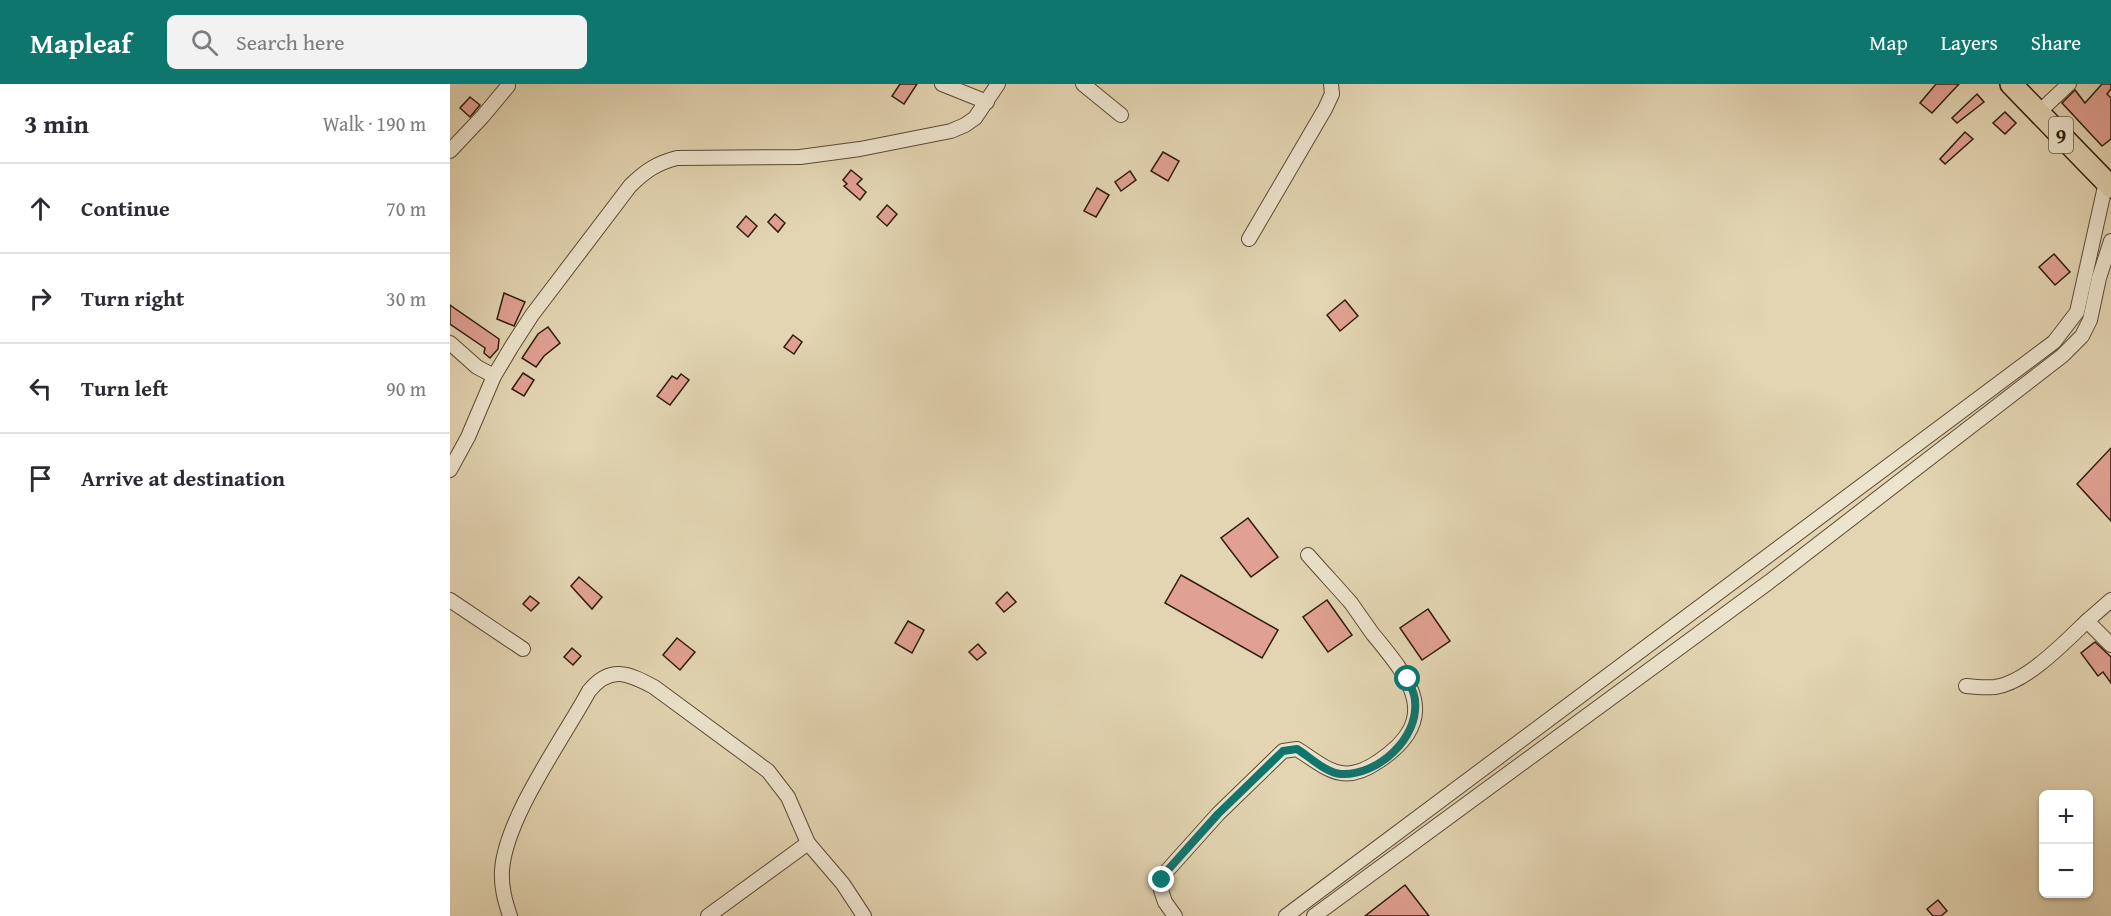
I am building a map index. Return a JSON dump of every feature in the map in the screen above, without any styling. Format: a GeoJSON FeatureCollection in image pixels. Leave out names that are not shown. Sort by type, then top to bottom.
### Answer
{"type":"FeatureCollection","features":[{"type":"Feature","properties":{"kind":"highway","name":"9"},"geometry":{"type":"LineString","coordinates":[[2011,84],[2108,184]]}},
{"type":"Feature","properties":{"kind":"street"},"geometry":{"type":"LineString","coordinates":[[942,84],[987,102]]}},
{"type":"Feature","properties":{"kind":"street"},"geometry":{"type":"LineString","coordinates":[[450,471],[468,437],[494,376],[532,315],[630,186],[647,170],[661,162],[677,158],[800,157],[860,149],[951,131],[975,118],[998,84]]}},
{"type":"Feature","properties":{"kind":"street"},"geometry":{"type":"LineString","coordinates":[[1083,84],[1120,115]]}},
{"type":"Feature","properties":{"kind":"street"},"geometry":{"type":"LineString","coordinates":[[1249,239],[1325,109],[1332,94],[1331,84]]}},
{"type":"Feature","properties":{"kind":"street"},"geometry":{"type":"LineString","coordinates":[[2039,112],[2069,84]]}},
{"type":"Feature","properties":{"kind":"street"},"geometry":{"type":"LineString","coordinates":[[450,151],[493,95],[508,86]]}},
{"type":"Feature","properties":{"kind":"street"},"geometry":{"type":"LineString","coordinates":[[1286,916],[2054,342],[2077,312],[2108,184]]}},
{"type":"Feature","properties":{"kind":"street"},"geometry":{"type":"LineString","coordinates":[[1314,916],[1769,582],[2062,356],[2082,336],[2090,320],[2099,278],[2111,241]]}},
{"type":"Feature","properties":{"kind":"street"},"geometry":{"type":"LineString","coordinates":[[450,343],[469,360],[494,376]]}},
{"type":"Feature","properties":{"kind":"street"},"geometry":{"type":"LineString","coordinates":[[1175,916],[1165,902],[1161,890],[1166,872],[1218,814],[1283,751],[1297,749],[1330,771],[1339,774],[1350,773],[1373,765],[1395,751],[1412,729],[1415,699],[1408,679],[1351,603],[1308,555]]}},
{"type":"Feature","properties":{"kind":"street"},"geometry":{"type":"LineString","coordinates":[[450,600],[523,649]]}},
{"type":"Feature","properties":{"kind":"street"},"geometry":{"type":"LineString","coordinates":[[1966,686],[1996,686],[2017,678],[2057,649],[2111,600]]}},
{"type":"Feature","properties":{"kind":"street"},"geometry":{"type":"LineString","coordinates":[[2087,621],[2111,645]]}},
{"type":"Feature","properties":{"kind":"street"},"geometry":{"type":"LineString","coordinates":[[510,916],[503,893],[502,869],[522,807],[589,691],[597,681],[609,674],[633,676],[654,687],[768,771],[788,797],[808,843],[843,884],[864,916]]}},
{"type":"Feature","properties":{"kind":"street"},"geometry":{"type":"LineString","coordinates":[[708,916],[808,843]]}},
{"type":"Feature","properties":{"kind":"building"},"geometry":{"type":"Polygon","coordinates":[[[900,84],[917,84],[904,104],[892,96],[900,84]]]}},
{"type":"Feature","properties":{"kind":"building"},"geometry":{"type":"Polygon","coordinates":[[[1936,84],[1959,84],[1932,113],[1920,103],[1936,84]]]}},
{"type":"Feature","properties":{"kind":"building"},"geometry":{"type":"Polygon","coordinates":[[[2102,84],[2111,84],[2111,89],[2107,94],[2111,98],[2111,139],[2102,146],[2062,103],[2075,90],[2085,103],[2102,84]]]}},
{"type":"Feature","properties":{"kind":"building"},"geometry":{"type":"Polygon","coordinates":[[[1977,94],[1984,102],[1957,123],[1952,118],[1977,94]]]}},
{"type":"Feature","properties":{"kind":"building"},"geometry":{"type":"Polygon","coordinates":[[[470,97],[480,105],[470,117],[460,108],[470,97]]]}},
{"type":"Feature","properties":{"kind":"building"},"geometry":{"type":"Polygon","coordinates":[[[2005,112],[2016,123],[2005,134],[1993,123],[2005,112]]]}},
{"type":"Feature","properties":{"kind":"building"},"geometry":{"type":"Polygon","coordinates":[[[1965,132],[1973,139],[1945,164],[1940,159],[1965,132]]]}},
{"type":"Feature","properties":{"kind":"building"},"geometry":{"type":"Polygon","coordinates":[[[1163,152],[1179,161],[1168,181],[1151,171],[1163,152]]]}},
{"type":"Feature","properties":{"kind":"building"},"geometry":{"type":"Polygon","coordinates":[[[851,170],[862,179],[857,184],[866,192],[860,200],[844,186],[847,184],[843,180],[851,170]]]}},
{"type":"Feature","properties":{"kind":"building"},"geometry":{"type":"Polygon","coordinates":[[[1130,171],[1136,180],[1121,191],[1115,182],[1130,171]]]}},
{"type":"Feature","properties":{"kind":"building"},"geometry":{"type":"Polygon","coordinates":[[[1097,188],[1109,195],[1096,217],[1084,211],[1097,188]]]}},
{"type":"Feature","properties":{"kind":"building"},"geometry":{"type":"Polygon","coordinates":[[[887,205],[897,214],[887,226],[877,217],[887,205]]]}},
{"type":"Feature","properties":{"kind":"building"},"geometry":{"type":"Polygon","coordinates":[[[775,214],[785,223],[778,232],[768,222],[775,214]]]}},
{"type":"Feature","properties":{"kind":"building"},"geometry":{"type":"Polygon","coordinates":[[[746,216],[757,226],[748,237],[737,227],[746,216]]]}},
{"type":"Feature","properties":{"kind":"building"},"geometry":{"type":"Polygon","coordinates":[[[2054,254],[2070,272],[2055,285],[2039,267],[2054,254]]]}},
{"type":"Feature","properties":{"kind":"building"},"geometry":{"type":"Polygon","coordinates":[[[504,293],[525,302],[514,326],[497,319],[504,293]]]}},
{"type":"Feature","properties":{"kind":"building"},"geometry":{"type":"Polygon","coordinates":[[[1345,300],[1358,316],[1340,331],[1327,315],[1345,300]]]}},
{"type":"Feature","properties":{"kind":"building"},"geometry":{"type":"Polygon","coordinates":[[[450,305],[499,339],[498,349],[490,358],[484,353],[485,348],[450,324],[450,305]]]}},
{"type":"Feature","properties":{"kind":"building"},"geometry":{"type":"Polygon","coordinates":[[[548,327],[560,343],[544,356],[536,367],[522,358],[538,334],[548,327]]]}},
{"type":"Feature","properties":{"kind":"building"},"geometry":{"type":"Polygon","coordinates":[[[793,335],[802,342],[794,354],[784,347],[793,335]]]}},
{"type":"Feature","properties":{"kind":"building"},"geometry":{"type":"Polygon","coordinates":[[[523,373],[534,380],[524,396],[512,389],[523,373]]]}},
{"type":"Feature","properties":{"kind":"building"},"geometry":{"type":"Polygon","coordinates":[[[681,374],[689,380],[670,405],[657,396],[672,376],[677,379],[681,374]]]}},
{"type":"Feature","properties":{"kind":"building"},"geometry":{"type":"Polygon","coordinates":[[[2111,448],[2111,521],[2077,484],[2111,448]]]}},
{"type":"Feature","properties":{"kind":"building"},"geometry":{"type":"Polygon","coordinates":[[[1248,518],[1278,557],[1251,577],[1221,538],[1248,518]]]}},
{"type":"Feature","properties":{"kind":"building"},"geometry":{"type":"Polygon","coordinates":[[[1181,575],[1278,630],[1262,658],[1165,603],[1181,575]]]}},
{"type":"Feature","properties":{"kind":"building"},"geometry":{"type":"Polygon","coordinates":[[[579,577],[602,597],[592,609],[571,586],[579,577]]]}},
{"type":"Feature","properties":{"kind":"building"},"geometry":{"type":"Polygon","coordinates":[[[1007,592],[1016,602],[1004,612],[996,603],[1007,592]]]}},
{"type":"Feature","properties":{"kind":"building"},"geometry":{"type":"Polygon","coordinates":[[[530,596],[539,603],[531,611],[523,604],[530,596]]]}},
{"type":"Feature","properties":{"kind":"building"},"geometry":{"type":"Polygon","coordinates":[[[1327,600],[1352,635],[1328,652],[1303,617],[1327,600]]]}},
{"type":"Feature","properties":{"kind":"building"},"geometry":{"type":"Polygon","coordinates":[[[1428,609],[1450,641],[1422,660],[1400,628],[1428,609]]]}},
{"type":"Feature","properties":{"kind":"building"},"geometry":{"type":"Polygon","coordinates":[[[908,621],[924,630],[912,653],[895,643],[908,621]]]}},
{"type":"Feature","properties":{"kind":"building"},"geometry":{"type":"Polygon","coordinates":[[[677,638],[695,652],[680,670],[663,655],[677,638]]]}},
{"type":"Feature","properties":{"kind":"building"},"geometry":{"type":"Polygon","coordinates":[[[2095,642],[2111,657],[2111,683],[2103,672],[2098,676],[2081,653],[2095,642]]]}},
{"type":"Feature","properties":{"kind":"building"},"geometry":{"type":"Polygon","coordinates":[[[978,644],[986,653],[977,660],[969,652],[978,644]]]}},
{"type":"Feature","properties":{"kind":"building"},"geometry":{"type":"Polygon","coordinates":[[[572,648],[581,656],[573,665],[564,657],[572,648]]]}},
{"type":"Feature","properties":{"kind":"building"},"geometry":{"type":"Polygon","coordinates":[[[1405,885],[1429,916],[1365,916],[1405,885]]]}},
{"type":"Feature","properties":{"kind":"building"},"geometry":{"type":"Polygon","coordinates":[[[1938,900],[1947,911],[1941,916],[1933,916],[1927,909],[1938,900]]]}},
{"type":"Feature","properties":{"kind":"route"},"geometry":{"type":"LineString","coordinates":[[1162,880],[1182,852],[1283,751],[1291,748],[1297,749],[1330,771],[1339,774],[1360,771],[1395,751],[1412,729],[1415,714],[1415,699],[1408,679]]}}]}
